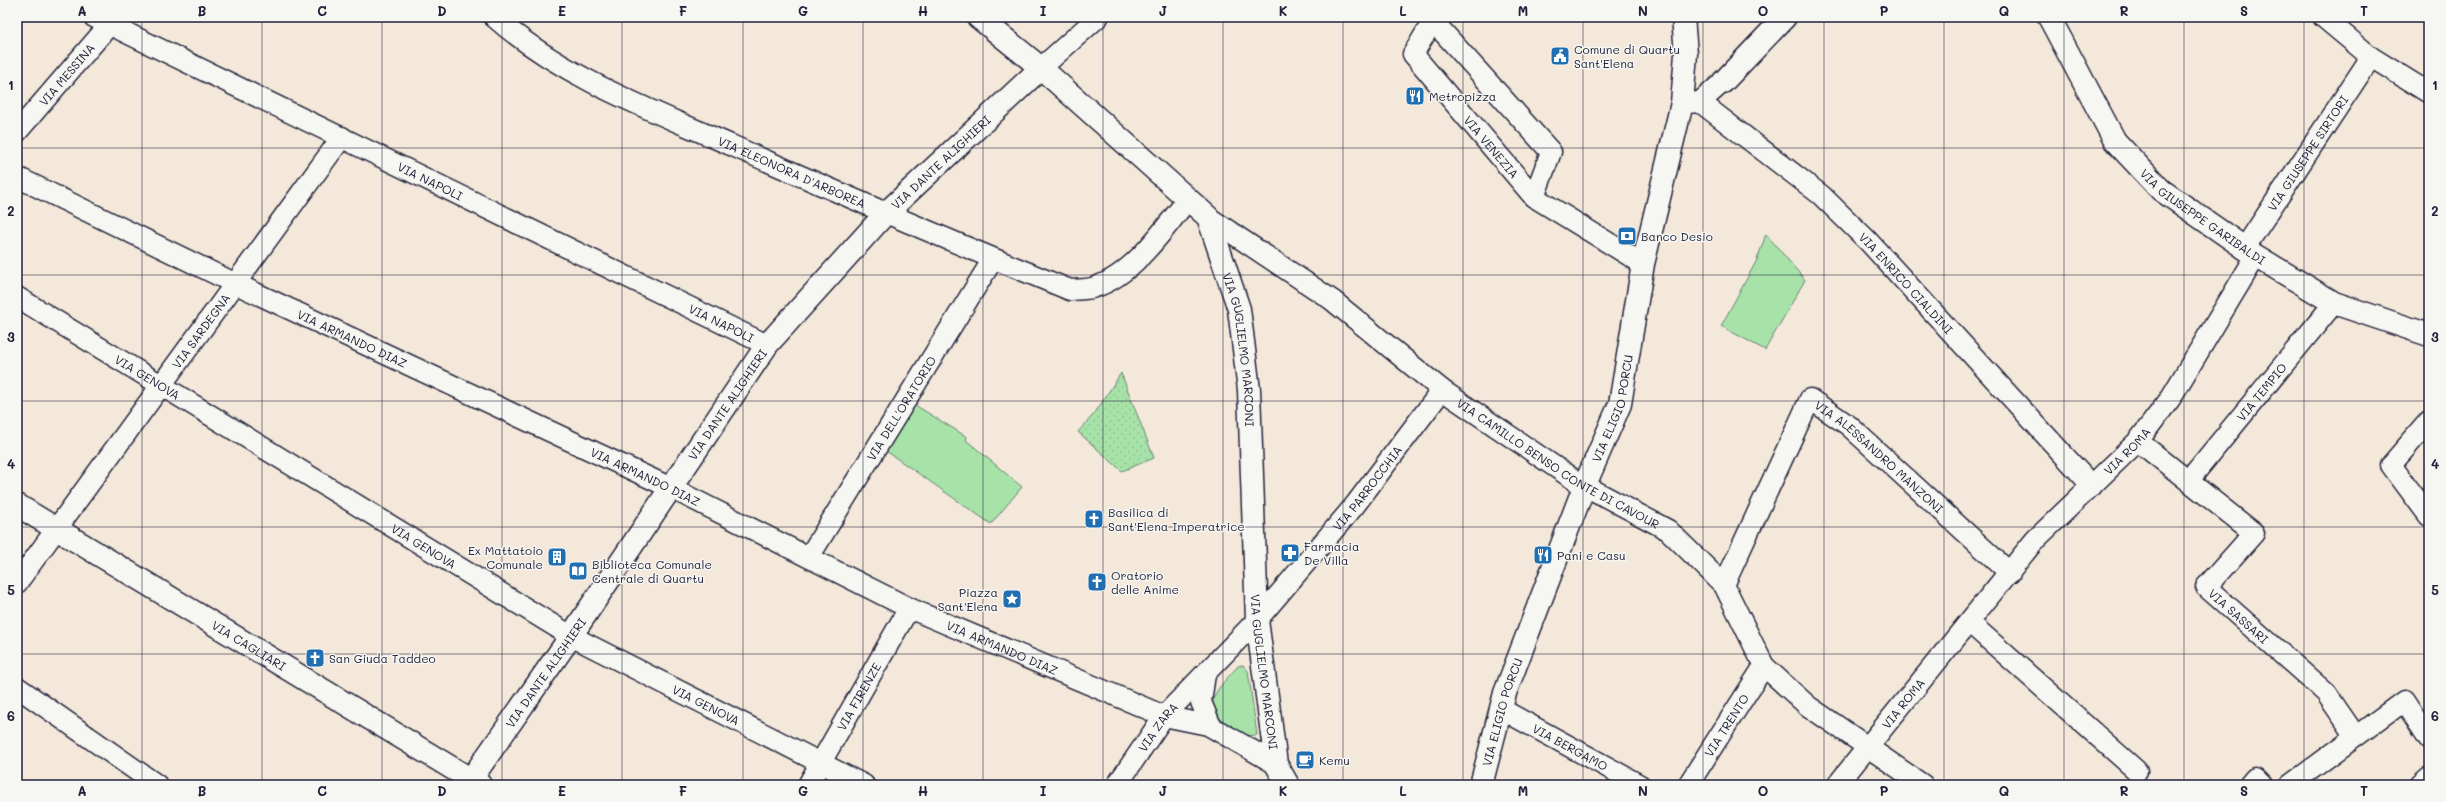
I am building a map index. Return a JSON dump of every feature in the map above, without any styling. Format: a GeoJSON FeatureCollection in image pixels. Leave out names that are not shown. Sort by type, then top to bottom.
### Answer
{"type":"FeatureCollection","features":[{"type":"Feature","properties":{"kind":"street","name":"VIA ELEONORA D'ARBOREA"},"geometry":{"type":"LineString","coordinates":[[494,17],[515,36],[605,90],[885,214],[1070,290],[1094,287],[1113,277],[1144,253],[1188,199]]}},
{"type":"Feature","properties":{"kind":"street","name":"VIA GUGLIELMO MARCONI"},"geometry":{"type":"LineString","coordinates":[[978,17],[1041,68],[1208,217],[1239,309],[1249,390],[1257,620],[1276,764],[1288,785]]}},
{"type":"Feature","properties":{"kind":"street"},"geometry":{"type":"LineString","coordinates":[[1041,68],[1098,17]]}},
{"type":"Feature","properties":{"kind":"street","name":"VIA ELIGIO PORCU"},"geometry":{"type":"LineString","coordinates":[[1481,785],[1501,709],[1584,487],[1620,404],[1643,264],[1691,102],[1683,17]]}},
{"type":"Feature","properties":{"kind":"street"},"geometry":{"type":"LineString","coordinates":[[1691,102],[1723,82],[1784,17]]}},
{"type":"Feature","properties":{"kind":"street","name":"VIA GIUSEPPE GARIBALDI"},"geometry":{"type":"LineString","coordinates":[[2048,17],[2115,141],[2161,190],[2250,253],[2334,303],[2429,335]]}},
{"type":"Feature","properties":{"kind":"street"},"geometry":{"type":"LineString","coordinates":[[2323,17],[2371,57],[2429,93]]}},
{"type":"Feature","properties":{"kind":"street","name":"VIA MESSINA"},"geometry":{"type":"LineString","coordinates":[[17,132],[106,19]]}},
{"type":"Feature","properties":{"kind":"street","name":"VIA NAPOLI"},"geometry":{"type":"LineString","coordinates":[[106,19],[342,137],[767,345]]}},
{"type":"Feature","properties":{"kind":"street","name":"VIA VENEZIA"},"geometry":{"type":"LineString","coordinates":[[1534,196],[1551,152],[1433,19],[1413,54],[1534,196],[1643,264]]}},
{"type":"Feature","properties":{"kind":"street","name":"VIA GIUSEPPE SIRTORI"},"geometry":{"type":"LineString","coordinates":[[2250,253],[2371,57]]}},
{"type":"Feature","properties":{"kind":"street","name":"VIA DANTE ALIGHIERI"},"geometry":{"type":"LineString","coordinates":[[473,783],[767,345],[885,214],[1041,68]]}},
{"type":"Feature","properties":{"kind":"street","name":"VIA ENRICO CIALDINI"},"geometry":{"type":"LineString","coordinates":[[1691,102],[1821,195],[1868,241],[2092,486]]}},
{"type":"Feature","properties":{"kind":"street","name":"VIA SARDEGNA"},"geometry":{"type":"LineString","coordinates":[[17,583],[160,384],[342,137]]}},
{"type":"Feature","properties":{"kind":"street","name":"VIA ARMANDO DIAZ"},"geometry":{"type":"LineString","coordinates":[[17,177],[234,283],[671,488],[909,608],[1164,716],[1211,726],[1276,764]]}},
{"type":"Feature","properties":{"kind":"street","name":"VIA CAMILLO BENSO CONTE DI CAVOUR"},"geometry":{"type":"LineString","coordinates":[[1208,217],[1332,300],[1442,390],[1584,487],[1668,530],[1724,585],[1764,666],[1808,706],[1923,785]]}},
{"type":"Feature","properties":{"kind":"street","name":"VIA ROMA"},"geometry":{"type":"LineString","coordinates":[[1837,785],[1970,623],[2035,540],[2138,441],[2170,399],[2250,253]]}},
{"type":"Feature","properties":{"kind":"street","name":"VIA DELL'ORATORIO"},"geometry":{"type":"LineString","coordinates":[[809,557],[993,259]]}},
{"type":"Feature","properties":{"kind":"street","name":"VIA GENOVA"},"geometry":{"type":"LineString","coordinates":[[17,297],[571,636],[864,785]]}},
{"type":"Feature","properties":{"kind":"street","name":"VIA TEMPIO"},"geometry":{"type":"LineString","coordinates":[[2189,480],[2334,303]]}},
{"type":"Feature","properties":{"kind":"street","name":"VIA PARROCCHIA"},"geometry":{"type":"LineString","coordinates":[[1257,620],[1355,505],[1442,390]]}},
{"type":"Feature","properties":{"kind":"street","name":"VIA ALESSANDRO MANZONI"},"geometry":{"type":"LineString","coordinates":[[1724,585],[1810,399],[1848,425],[2010,573]]}},
{"type":"Feature","properties":{"kind":"street"},"geometry":{"type":"LineString","coordinates":[[2429,421],[2391,465],[2429,516]]}},
{"type":"Feature","properties":{"kind":"street","name":"VIA SASSARI"},"geometry":{"type":"LineString","coordinates":[[2138,441],[2254,533],[2206,587],[2326,693],[2355,735]]}},
{"type":"Feature","properties":{"kind":"street","name":"VIA CAGLIARI"},"geometry":{"type":"LineString","coordinates":[[17,505],[473,783]]}},
{"type":"Feature","properties":{"kind":"street","name":"VIA FIRENZE"},"geometry":{"type":"LineString","coordinates":[[808,785],[909,608]]}},
{"type":"Feature","properties":{"kind":"street","name":"VIA ZARA"},"geometry":{"type":"LineString","coordinates":[[1117,785],[1164,716],[1257,620]]}},
{"type":"Feature","properties":{"kind":"street"},"geometry":{"type":"LineString","coordinates":[[1970,623],[2137,771]]}},
{"type":"Feature","properties":{"kind":"street","name":"VIA TRENTO"},"geometry":{"type":"LineString","coordinates":[[1688,785],[1764,666]]}},
{"type":"Feature","properties":{"kind":"street"},"geometry":{"type":"LineString","coordinates":[[1205,674],[1201,702],[1211,726]]}},
{"type":"Feature","properties":{"kind":"street"},"geometry":{"type":"LineString","coordinates":[[17,687],[157,785]]}},
{"type":"Feature","properties":{"kind":"street"},"geometry":{"type":"LineString","coordinates":[[2290,785],[2355,735],[2404,701],[2429,739]]}},
{"type":"Feature","properties":{"kind":"street","name":"VIA BERGAMO"},"geometry":{"type":"LineString","coordinates":[[1501,709],[1640,785]]}},
{"type":"Feature","properties":{"kind":"street"},"geometry":{"type":"LineString","coordinates":[[2420,785],[2429,776]]}},
{"type":"Feature","properties":{"kind":"street"},"geometry":{"type":"LineString","coordinates":[[2249,785],[2255,778],[2262,785]]}},
{"type":"Feature","properties":{"kind":"green space"},"geometry":{"type":"Polygon","coordinates":[[[1766,234],[1805,280],[1765,350],[1721,326],[1757,260],[1766,234]]]}},
{"type":"Feature","properties":{"kind":"green space"},"geometry":{"type":"Polygon","coordinates":[[[1121,373],[1154,458],[1122,471],[1078,432],[1095,413],[1121,373]]]}},
{"type":"Feature","properties":{"kind":"green space"},"geometry":{"type":"Polygon","coordinates":[[[915,405],[967,437],[966,440],[1022,487],[991,524],[886,451],[915,405]]]}},
{"type":"Feature","properties":{"kind":"green space"},"geometry":{"type":"Polygon","coordinates":[[[1243,665],[1248,671],[1257,735],[1247,736],[1221,722],[1215,716],[1212,709],[1215,695],[1223,682],[1238,666],[1243,665]]]}},
{"type":"Feature","properties":{"kind":"place","name":"Comune di Quartu Sant'Elena"},"geometry":{"type":"Point","coordinates":[1560,56]}},
{"type":"Feature","properties":{"kind":"place","name":"Metropizza"},"geometry":{"type":"Point","coordinates":[1415,96]}},
{"type":"Feature","properties":{"kind":"place","name":"Banco Desio"},"geometry":{"type":"Point","coordinates":[1627,236]}},
{"type":"Feature","properties":{"kind":"place","name":"Basilica di Sant'Elena Imperatrice"},"geometry":{"type":"Point","coordinates":[1094,519]}},
{"type":"Feature","properties":{"kind":"place","name":"Farmacia De Villa"},"geometry":{"type":"Point","coordinates":[1290,553]}},
{"type":"Feature","properties":{"kind":"place","name":"Pani e Casu"},"geometry":{"type":"Point","coordinates":[1543,555]}},
{"type":"Feature","properties":{"kind":"place","name":"Ex Mattatoio Comunale"},"geometry":{"type":"Point","coordinates":[557,557]}},
{"type":"Feature","properties":{"kind":"place","name":"Biblioteca Comunale Centrale di Quartu"},"geometry":{"type":"Point","coordinates":[578,571]}},
{"type":"Feature","properties":{"kind":"place","name":"Oratorio delle Anime"},"geometry":{"type":"Point","coordinates":[1097,582]}},
{"type":"Feature","properties":{"kind":"place","name":"Piazza Sant'Elena"},"geometry":{"type":"Point","coordinates":[1012,599]}},
{"type":"Feature","properties":{"kind":"place","name":"San Giuda Taddeo"},"geometry":{"type":"Point","coordinates":[315,658]}},
{"type":"Feature","properties":{"kind":"place","name":"Kemu"},"geometry":{"type":"Point","coordinates":[1305,760]}}]}
